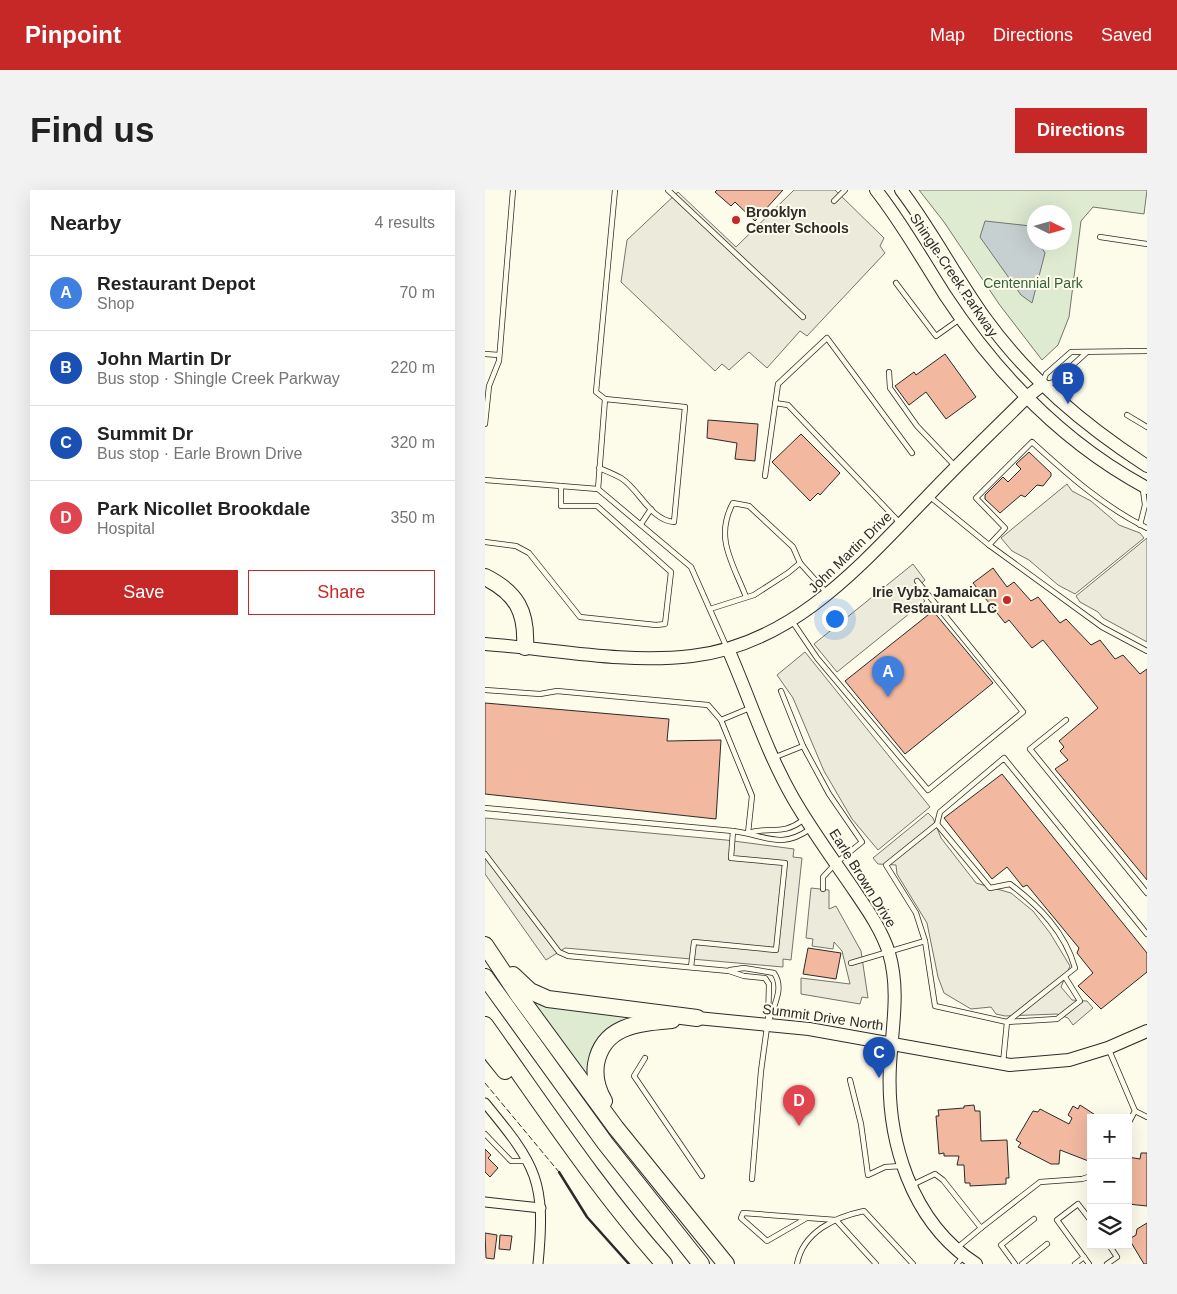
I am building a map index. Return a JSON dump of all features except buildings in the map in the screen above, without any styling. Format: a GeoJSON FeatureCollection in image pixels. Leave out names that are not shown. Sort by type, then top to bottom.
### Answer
{"type":"FeatureCollection","features":[{"type":"Feature","properties":{"kind":"highway"},"geometry":{"type":"LineString","coordinates":[[485,577],[510,593],[520,609],[526,629],[525,647]]}},
{"type":"Feature","properties":{"kind":"highway"},"geometry":{"type":"LineString","coordinates":[[485,945],[530,991],[548,1000],[697,1018]]}},
{"type":"Feature","properties":{"kind":"highway"},"geometry":{"type":"LineString","coordinates":[[485,945],[519,996],[635,1152],[726,1264]]}},
{"type":"Feature","properties":{"kind":"highway"},"geometry":{"type":"LineString","coordinates":[[485,977],[610,1151],[701,1264]]}},
{"type":"Feature","properties":{"kind":"highway"},"geometry":{"type":"LineString","coordinates":[[635,1152],[596,1085],[595,1069],[601,1047],[613,1034],[630,1025],[697,1018]]}},
{"type":"Feature","properties":{"kind":"highway"},"geometry":{"type":"LineString","coordinates":[[485,1025],[593,1176]]}},
{"type":"Feature","properties":{"kind":"highway"},"geometry":{"type":"LineString","coordinates":[[485,1046],[664,1264]]}},
{"type":"Feature","properties":{"kind":"street","name":"Shingle Creek Parkway"},"geometry":{"type":"LineString","coordinates":[[876,190],[899,220],[961,318],[999,368],[1070,438],[1107,465],[1145,487]]}},
{"type":"Feature","properties":{"kind":"street","name":"Shingle Creek Parkway"},"geometry":{"type":"LineString","coordinates":[[901,190],[985,318],[1042,385],[1076,416],[1147,466]]}},
{"type":"Feature","properties":{"kind":"street","name":"John Martin Drive"},"geometry":{"type":"LineString","coordinates":[[485,644],[662,659],[728,650],[759,638],[792,621],[829,595],[1027,397],[1042,385]]}},
{"type":"Feature","properties":{"kind":"street","name":"Earle Brown Drive"},"geometry":{"type":"LineString","coordinates":[[728,650],[772,758],[794,800],[875,921],[888,951],[895,991],[889,1094],[893,1132],[902,1166],[928,1216],[959,1256],[977,1264]]}},
{"type":"Feature","properties":{"kind":"street","name":"Summit Drive North"},"geometry":{"type":"LineString","coordinates":[[697,1018],[768,1024],[892,1042],[953,1056],[1003,1064],[1040,1064],[1069,1060],[1108,1048],[1147,1031]]}},
{"type":"Feature","properties":{"kind":"street"},"geometry":{"type":"LineString","coordinates":[[485,1103],[529,1160],[539,1188],[541,1208],[538,1264]]}},
{"type":"Feature","properties":{"kind":"street"},"geometry":{"type":"LineString","coordinates":[[485,1202],[541,1208]]}},
{"type":"Feature","properties":{"kind":"lane"},"geometry":{"type":"LineString","coordinates":[[485,424],[489,386],[499,355],[513,190]]}},
{"type":"Feature","properties":{"kind":"lane"},"geometry":{"type":"LineString","coordinates":[[599,468],[622,478],[651,509],[667,522],[673,522],[685,407],[605,399],[596,392],[615,190]]}},
{"type":"Feature","properties":{"kind":"lane"},"geometry":{"type":"LineString","coordinates":[[669,190],[803,317]]}},
{"type":"Feature","properties":{"kind":"lane"},"geometry":{"type":"LineString","coordinates":[[834,201],[845,190]]}},
{"type":"Feature","properties":{"kind":"lane"},"geometry":{"type":"LineString","coordinates":[[1100,237],[1147,244]]}},
{"type":"Feature","properties":{"kind":"lane"},"geometry":{"type":"LineString","coordinates":[[896,283],[936,336],[961,318]]}},
{"type":"Feature","properties":{"kind":"lane"},"geometry":{"type":"LineString","coordinates":[[765,476],[778,384],[827,338],[912,453]]}},
{"type":"Feature","properties":{"kind":"lane"},"geometry":{"type":"LineString","coordinates":[[1042,385],[1046,374],[1065,356],[1079,350],[1086,353],[1147,351]]}},
{"type":"Feature","properties":{"kind":"lane"},"geometry":{"type":"LineString","coordinates":[[1042,385],[1054,382],[1086,353]]}},
{"type":"Feature","properties":{"kind":"lane"},"geometry":{"type":"LineString","coordinates":[[485,354],[499,355]]}},
{"type":"Feature","properties":{"kind":"lane"},"geometry":{"type":"LineString","coordinates":[[889,372],[890,388],[917,426],[956,468]]}},
{"type":"Feature","properties":{"kind":"lane"},"geometry":{"type":"LineString","coordinates":[[485,377],[492,377]]}},
{"type":"Feature","properties":{"kind":"lane"},"geometry":{"type":"LineString","coordinates":[[598,489],[605,399]]}},
{"type":"Feature","properties":{"kind":"lane"},"geometry":{"type":"LineString","coordinates":[[775,403],[788,405],[901,524]]}},
{"type":"Feature","properties":{"kind":"lane"},"geometry":{"type":"LineString","coordinates":[[1127,415],[1147,427]]}},
{"type":"Feature","properties":{"kind":"lane"},"geometry":{"type":"LineString","coordinates":[[989,545],[1005,528],[976,498],[1032,442],[1069,475],[1130,521],[1147,528]]}},
{"type":"Feature","properties":{"kind":"lane"},"geometry":{"type":"LineString","coordinates":[[485,480],[598,489],[691,567],[728,650]]}},
{"type":"Feature","properties":{"kind":"lane"},"geometry":{"type":"LineString","coordinates":[[485,542],[516,546],[529,553],[580,617],[656,625],[665,624],[671,572],[597,506],[561,506],[561,486]]}},
{"type":"Feature","properties":{"kind":"lane"},"geometry":{"type":"LineString","coordinates":[[1140,525],[1145,504],[1145,487]]}},
{"type":"Feature","properties":{"kind":"lane"},"geometry":{"type":"LineString","coordinates":[[928,495],[989,545],[1102,627],[1147,651]]}},
{"type":"Feature","properties":{"kind":"lane"},"geometry":{"type":"LineString","coordinates":[[746,597],[723,540],[726,516],[733,503],[749,506],[793,547],[800,563],[829,595]]}},
{"type":"Feature","properties":{"kind":"lane"},"geometry":{"type":"LineString","coordinates":[[641,524],[651,509]]}},
{"type":"Feature","properties":{"kind":"lane"},"geometry":{"type":"LineString","coordinates":[[710,609],[754,595],[800,563]]}},
{"type":"Feature","properties":{"kind":"lane"},"geometry":{"type":"LineString","coordinates":[[792,621],[817,658],[928,790],[1023,712],[917,581]]}},
{"type":"Feature","properties":{"kind":"lane"},"geometry":{"type":"LineString","coordinates":[[485,690],[540,694],[557,691],[708,705],[721,720],[752,796],[749,833]]}},
{"type":"Feature","properties":{"kind":"lane"},"geometry":{"type":"LineString","coordinates":[[781,690],[803,746],[829,794],[862,842],[836,863],[823,877],[823,889]]}},
{"type":"Feature","properties":{"kind":"lane"},"geometry":{"type":"LineString","coordinates":[[721,720],[751,708]]}},
{"type":"Feature","properties":{"kind":"lane"},"geometry":{"type":"LineString","coordinates":[[1066,720],[1030,749],[1147,893]]}},
{"type":"Feature","properties":{"kind":"lane"},"geometry":{"type":"LineString","coordinates":[[772,758],[803,746]]}},
{"type":"Feature","properties":{"kind":"lane"},"geometry":{"type":"LineString","coordinates":[[1065,977],[1080,1000],[1059,1018],[1007,1022],[935,1006],[925,941],[916,913],[886,865],[937,824],[940,812],[1004,758],[1147,934]]}},
{"type":"Feature","properties":{"kind":"lane"},"geometry":{"type":"LineString","coordinates":[[485,808],[733,831],[749,833],[763,838],[787,840],[795,838],[809,822]]}},
{"type":"Feature","properties":{"kind":"lane"},"geometry":{"type":"LineString","coordinates":[[749,833],[760,829],[788,830],[809,822]]}},
{"type":"Feature","properties":{"kind":"lane"},"geometry":{"type":"LineString","coordinates":[[937,824],[990,888],[1010,884],[1049,918],[1069,949],[1075,967],[1007,1022],[1003,1064]]}},
{"type":"Feature","properties":{"kind":"lane"},"geometry":{"type":"LineString","coordinates":[[691,967],[694,942],[776,950],[785,863],[731,858],[733,831]]}},
{"type":"Feature","properties":{"kind":"lane"},"geometry":{"type":"LineString","coordinates":[[485,854],[559,952],[568,956],[729,971],[768,980],[768,1024],[761,1071],[752,1180]]}},
{"type":"Feature","properties":{"kind":"lane"},"geometry":{"type":"LineString","coordinates":[[851,963],[925,941]]}},
{"type":"Feature","properties":{"kind":"lane"},"geometry":{"type":"LineString","coordinates":[[729,971],[744,968],[774,972],[779,985],[779,993],[768,1024]]}},
{"type":"Feature","properties":{"kind":"lane"},"geometry":{"type":"LineString","coordinates":[[1108,1048],[1135,1111],[1147,1117]]}},
{"type":"Feature","properties":{"kind":"lane"},"geometry":{"type":"LineString","coordinates":[[645,1058],[634,1076],[702,1176]]}},
{"type":"Feature","properties":{"kind":"lane"},"geometry":{"type":"LineString","coordinates":[[850,1080],[861,1124],[868,1175],[885,1168],[902,1166]]}},
{"type":"Feature","properties":{"kind":"lane"},"geometry":{"type":"LineString","coordinates":[[1132,1117],[1135,1111]]}},
{"type":"Feature","properties":{"kind":"lane"},"geometry":{"type":"LineString","coordinates":[[485,1134],[511,1161],[529,1160]]}},
{"type":"Feature","properties":{"kind":"lane"},"geometry":{"type":"LineString","coordinates":[[911,1186],[935,1174],[943,1180],[981,1228]]}},
{"type":"Feature","properties":{"kind":"lane"},"geometry":{"type":"LineString","coordinates":[[959,1256],[981,1228],[1040,1182],[1087,1177]]}},
{"type":"Feature","properties":{"kind":"lane"},"geometry":{"type":"LineString","coordinates":[[1087,1216],[1078,1204],[1057,1220],[1089,1264]]}},
{"type":"Feature","properties":{"kind":"lane"},"geometry":{"type":"LineString","coordinates":[[797,1264],[808,1240],[825,1225],[864,1211],[913,1264]]}},
{"type":"Feature","properties":{"kind":"lane"},"geometry":{"type":"LineString","coordinates":[[805,1219],[767,1241],[741,1218],[743,1212],[805,1219],[836,1220],[876,1264]]}},
{"type":"Feature","properties":{"kind":"lane"},"geometry":{"type":"LineString","coordinates":[[1015,1264],[1001,1245],[1034,1219]]}},
{"type":"Feature","properties":{"kind":"lane"},"geometry":{"type":"LineString","coordinates":[[1022,1264],[1047,1244]]}},
{"type":"Feature","properties":{"kind":"lane"},"geometry":{"type":"LineString","coordinates":[[1107,1264],[1117,1257],[1112,1249]]}},
{"type":"Feature","properties":{"kind":"lane"},"geometry":{"type":"LineString","coordinates":[[1075,1264],[1084,1257]]}},
{"type":"Feature","properties":{"kind":"green space","name":"Centennial Park"},"geometry":{"type":"Polygon","coordinates":[[[919,190],[1147,190],[1144,214],[1093,207],[1081,221],[1069,317],[1058,345],[1042,360],[999,304],[944,222],[919,190]]]}},
{"type":"Feature","properties":{"kind":"green space"},"geometry":{"type":"Polygon","coordinates":[[[528,996],[631,1017],[611,1027],[588,1076],[528,996]]]}},
{"type":"Feature","properties":{"kind":"shaded area"},"geometry":{"type":"Polygon","coordinates":[[[794,190],[835,190],[884,238],[880,246],[885,253],[807,336],[800,331],[767,368],[749,352],[729,370],[722,364],[715,371],[621,282],[627,240],[678,192],[736,247],[794,190]]]}},
{"type":"Feature","properties":{"kind":"shaded area"},"geometry":{"type":"Polygon","coordinates":[[[985,221],[1027,226],[1027,250],[1043,250],[1045,253],[1032,303],[1021,295],[980,237],[985,221]]]}},
{"type":"Feature","properties":{"kind":"shaded area"},"geometry":{"type":"Polygon","coordinates":[[[1067,484],[1072,491],[1091,501],[1119,525],[1140,533],[1144,538],[1075,594],[1058,585],[1029,560],[1012,551],[1001,538],[1067,484]]]}},
{"type":"Feature","properties":{"kind":"shaded area"},"geometry":{"type":"Polygon","coordinates":[[[1147,538],[1147,642],[1103,618],[1098,612],[1080,602],[1076,596],[1147,538]]]}},
{"type":"Feature","properties":{"kind":"shaded area"},"geometry":{"type":"Polygon","coordinates":[[[913,564],[925,580],[915,589],[925,601],[837,672],[814,644],[913,564]]]}},
{"type":"Feature","properties":{"kind":"shaded area"},"geometry":{"type":"Polygon","coordinates":[[[805,652],[930,807],[878,850],[852,819],[824,771],[793,698],[777,675],[805,652]]]}},
{"type":"Feature","properties":{"kind":"shaded area"},"geometry":{"type":"Polygon","coordinates":[[[928,813],[933,818],[941,838],[976,883],[1011,893],[1033,911],[1050,933],[1070,966],[1061,987],[1072,1000],[1087,1001],[1093,1008],[1073,1025],[1068,1018],[1057,1014],[1005,1016],[996,1014],[991,1007],[971,1009],[944,993],[938,977],[927,923],[897,874],[896,865],[878,864],[873,858],[928,813]]]}},
{"type":"Feature","properties":{"kind":"shaded area"},"geometry":{"type":"Polygon","coordinates":[[[485,818],[726,840],[794,849],[793,857],[802,858],[791,960],[783,959],[783,967],[565,948],[546,960],[485,874],[485,818]]]}},
{"type":"Feature","properties":{"kind":"shaded area"},"geometry":{"type":"Polygon","coordinates":[[[811,888],[829,890],[829,909],[836,906],[861,951],[868,998],[862,997],[860,1004],[801,994],[801,978],[850,984],[842,951],[834,942],[833,949],[812,946],[813,939],[806,938],[811,888]]]}},
{"type":"Feature","properties":{"kind":"fence"},"geometry":{"type":"LineString","coordinates":[[485,1083],[559,1172]]}},
{"type":"Feature","properties":{"kind":"wall"},"geometry":{"type":"LineString","coordinates":[[559,1172],[587,1217],[629,1264]]}},
{"type":"Feature","properties":{"kind":"place","name":"Brooklyn Center Schools"},"geometry":{"type":"Point","coordinates":[736,220]}},
{"type":"Feature","properties":{"kind":"place","name":"John Martin Dr"},"geometry":{"type":"Point","coordinates":[1068,404]}},
{"type":"Feature","properties":{"kind":"place","name":"Irie Vybz Jamaican Restaurant LLC"},"geometry":{"type":"Point","coordinates":[1007,600]}},
{"type":"Feature","properties":{"kind":"place","name":"Restaurant Depot"},"geometry":{"type":"Point","coordinates":[888,697]}},
{"type":"Feature","properties":{"kind":"place","name":"Summit Dr"},"geometry":{"type":"Point","coordinates":[879,1078]}},
{"type":"Feature","properties":{"kind":"place","name":"Park Nicollet Brookdale"},"geometry":{"type":"Point","coordinates":[799,1126]}}]}
